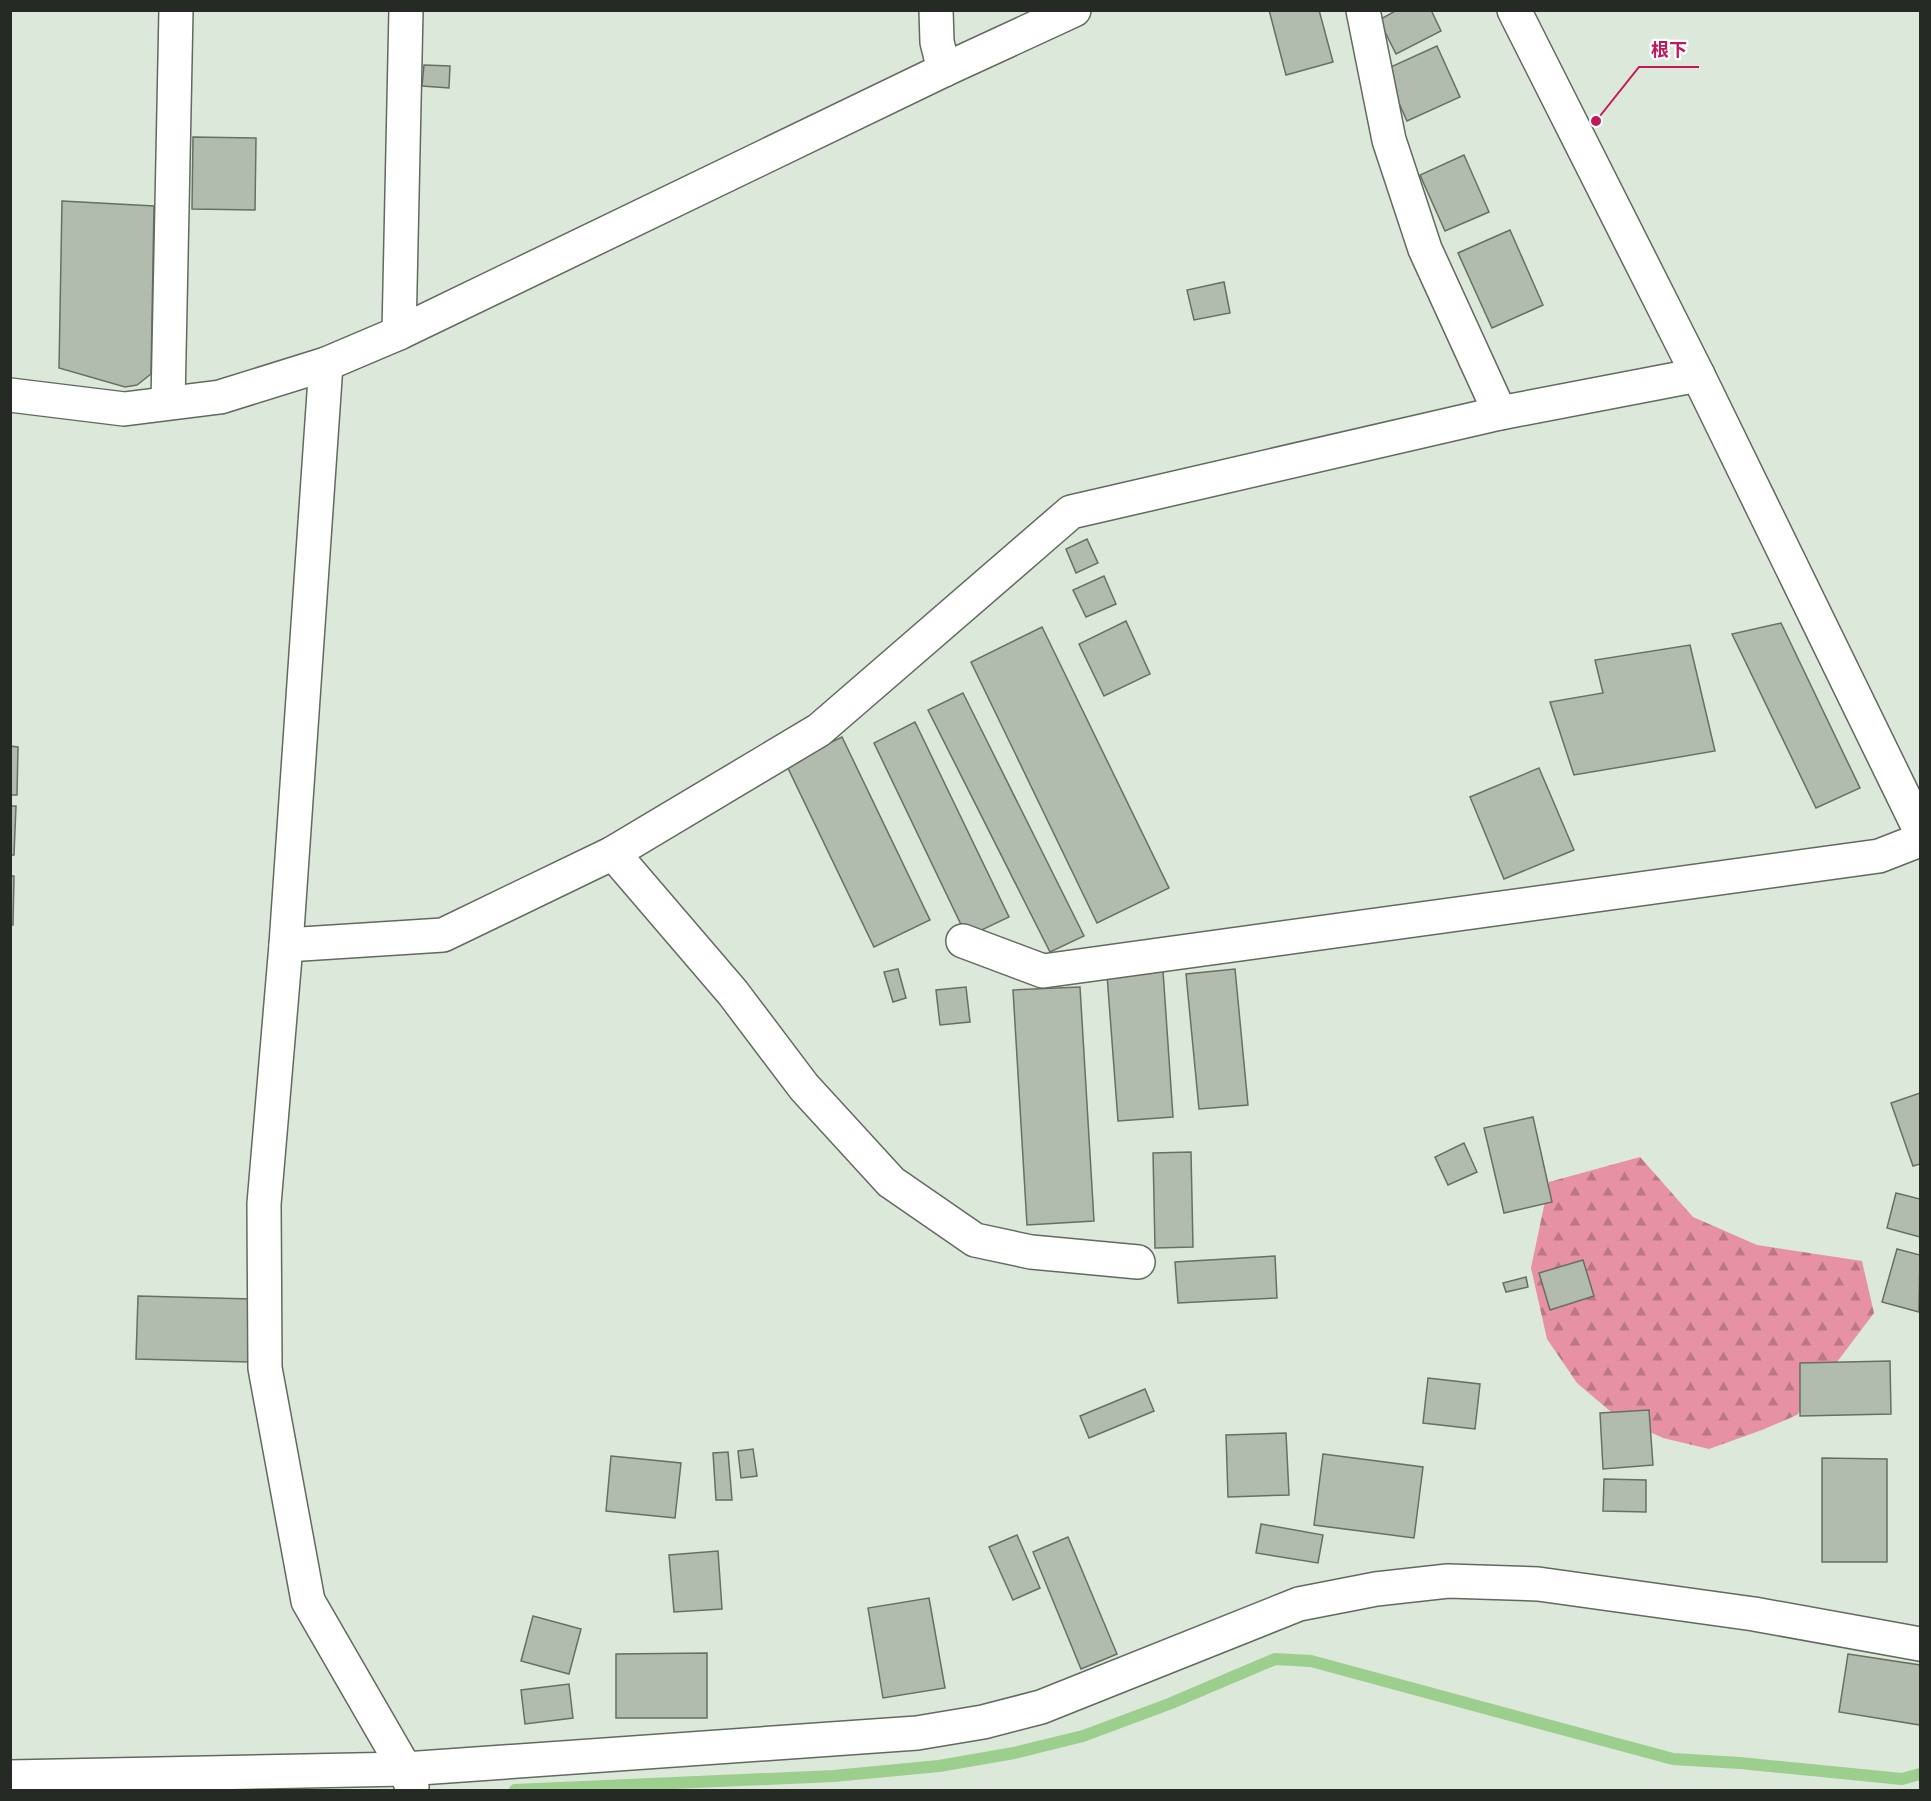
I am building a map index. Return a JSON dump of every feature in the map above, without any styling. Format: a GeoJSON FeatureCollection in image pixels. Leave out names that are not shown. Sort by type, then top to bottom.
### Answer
{"type":"FeatureCollection","features":[{"type":"Feature","properties":{"kind":"street"},"geometry":{"type":"LineString","coordinates":[[168,403],[176,10]]}},
{"type":"Feature","properties":{"kind":"street"},"geometry":{"type":"LineString","coordinates":[[399,333],[406,10]]}},
{"type":"Feature","properties":{"kind":"street"},"geometry":{"type":"LineString","coordinates":[[936,10],[937,42],[944,70]]}},
{"type":"Feature","properties":{"kind":"street"},"geometry":{"type":"LineString","coordinates":[[10,395],[124,409],[220,397],[326,364],[399,333],[944,70],[1074,10]]}},
{"type":"Feature","properties":{"kind":"street"},"geometry":{"type":"LineString","coordinates":[[1363,10],[1389,140],[1425,249],[1500,413]]}},
{"type":"Feature","properties":{"kind":"street"},"geometry":{"type":"LineString","coordinates":[[1514,10],[1698,375],[1920,830]]}},
{"type":"Feature","properties":{"kind":"street"},"geometry":{"type":"LineString","coordinates":[[326,364],[286,945],[264,1204],[265,1368],[308,1601],[409,1780]]}},
{"type":"Feature","properties":{"kind":"street"},"geometry":{"type":"LineString","coordinates":[[286,945],[443,935],[613,853],[819,730],[1071,512],[1500,413],[1698,375]]}},
{"type":"Feature","properties":{"kind":"street"},"geometry":{"type":"LineString","coordinates":[[963,941],[1042,971],[1879,856],[1920,840]]}},
{"type":"Feature","properties":{"kind":"street"},"geometry":{"type":"LineString","coordinates":[[613,853],[734,993],[804,1087],[891,1182],[975,1240],[1030,1252],[1138,1263]]}},
{"type":"Feature","properties":{"kind":"street"},"geometry":{"type":"LineString","coordinates":[[10,1777],[409,1780],[917,1733],[983,1722],[1041,1707],[1299,1604],[1376,1589],[1448,1581],[1538,1584],[1754,1614],[1920,1644]]}},
{"type":"Feature","properties":{"kind":"green space"},"geometry":{"type":"Polygon","coordinates":[[[1640,1157],[1693,1217],[1757,1245],[1862,1261],[1874,1313],[1797,1415],[1709,1449],[1663,1438],[1617,1417],[1577,1383],[1547,1339],[1531,1268],[1549,1182],[1640,1157]]]}},
{"type":"Feature","properties":{"kind":"building"},"geometry":{"type":"Polygon","coordinates":[[[1269,10],[1319,10],[1333,62],[1286,75],[1269,10]]]}},
{"type":"Feature","properties":{"kind":"building"},"geometry":{"type":"Polygon","coordinates":[[[1397,10],[1431,10],[1441,31],[1396,54],[1379,20],[1397,10]]]}},
{"type":"Feature","properties":{"kind":"building"},"geometry":{"type":"Polygon","coordinates":[[[1437,46],[1460,97],[1407,121],[1384,70],[1437,46]]]}},
{"type":"Feature","properties":{"kind":"building"},"geometry":{"type":"Polygon","coordinates":[[[424,65],[450,66],[449,88],[422,86],[424,65]]]}},
{"type":"Feature","properties":{"kind":"building"},"geometry":{"type":"Polygon","coordinates":[[[193,137],[256,138],[255,210],[192,209],[193,137]]]}},
{"type":"Feature","properties":{"kind":"building"},"geometry":{"type":"Polygon","coordinates":[[[1464,155],[1489,212],[1445,231],[1420,175],[1464,155]]]}},
{"type":"Feature","properties":{"kind":"building"},"geometry":{"type":"Polygon","coordinates":[[[62,201],[154,206],[151,374],[137,385],[125,387],[59,368],[62,201]]]}},
{"type":"Feature","properties":{"kind":"building"},"geometry":{"type":"Polygon","coordinates":[[[1510,230],[1543,305],[1492,328],[1458,253],[1510,230]]]}},
{"type":"Feature","properties":{"kind":"building"},"geometry":{"type":"Polygon","coordinates":[[[1224,282],[1230,313],[1194,320],[1187,290],[1224,282]]]}},
{"type":"Feature","properties":{"kind":"building"},"geometry":{"type":"Polygon","coordinates":[[[1087,539],[1098,563],[1076,573],[1066,549],[1087,539]]]}},
{"type":"Feature","properties":{"kind":"building"},"geometry":{"type":"Polygon","coordinates":[[[1104,576],[1116,604],[1086,617],[1073,590],[1104,576]]]}},
{"type":"Feature","properties":{"kind":"building"},"geometry":{"type":"Polygon","coordinates":[[[1126,621],[1150,674],[1104,696],[1079,644],[1126,621]]]}},
{"type":"Feature","properties":{"kind":"building"},"geometry":{"type":"Polygon","coordinates":[[[1781,623],[1860,788],[1816,808],[1732,634],[1781,623]]]}},
{"type":"Feature","properties":{"kind":"building"},"geometry":{"type":"Polygon","coordinates":[[[1042,627],[1169,888],[1097,923],[971,662],[1042,627]]]}},
{"type":"Feature","properties":{"kind":"building"},"geometry":{"type":"Polygon","coordinates":[[[1690,645],[1715,751],[1574,775],[1550,702],[1603,693],[1595,660],[1690,645]]]}},
{"type":"Feature","properties":{"kind":"building"},"geometry":{"type":"Polygon","coordinates":[[[963,693],[1084,936],[1050,952],[928,710],[963,693]]]}},
{"type":"Feature","properties":{"kind":"building"},"geometry":{"type":"Polygon","coordinates":[[[915,722],[1009,917],[967,937],[874,743],[915,722]]]}},
{"type":"Feature","properties":{"kind":"building"},"geometry":{"type":"Polygon","coordinates":[[[842,737],[930,920],[874,947],[786,764],[842,737]]]}},
{"type":"Feature","properties":{"kind":"building"},"geometry":{"type":"Polygon","coordinates":[[[10,746],[18,747],[17,795],[10,795],[10,746]]]}},
{"type":"Feature","properties":{"kind":"building"},"geometry":{"type":"Polygon","coordinates":[[[1539,768],[1574,850],[1504,879],[1470,797],[1539,768]]]}},
{"type":"Feature","properties":{"kind":"building"},"geometry":{"type":"Polygon","coordinates":[[[10,806],[16,806],[14,855],[10,855],[10,806]]]}},
{"type":"Feature","properties":{"kind":"building"},"geometry":{"type":"Polygon","coordinates":[[[10,876],[14,876],[13,925],[10,925],[10,876]]]}},
{"type":"Feature","properties":{"kind":"building"},"geometry":{"type":"Polygon","coordinates":[[[898,969],[906,998],[893,1002],[884,972],[898,969]]]}},
{"type":"Feature","properties":{"kind":"building"},"geometry":{"type":"Polygon","coordinates":[[[1235,969],[1248,1105],[1199,1109],[1186,974],[1235,969]]]}},
{"type":"Feature","properties":{"kind":"building"},"geometry":{"type":"Polygon","coordinates":[[[1163,971],[1173,1117],[1118,1121],[1107,975],[1163,971]]]}},
{"type":"Feature","properties":{"kind":"building"},"geometry":{"type":"Polygon","coordinates":[[[966,987],[970,1022],[940,1025],[936,990],[966,987]]]}},
{"type":"Feature","properties":{"kind":"building"},"geometry":{"type":"Polygon","coordinates":[[[1080,987],[1094,1221],[1027,1225],[1013,990],[1080,987]]]}},
{"type":"Feature","properties":{"kind":"building"},"geometry":{"type":"Polygon","coordinates":[[[1920,1093],[1920,1164],[1913,1166],[1891,1103],[1920,1093]]]}},
{"type":"Feature","properties":{"kind":"building"},"geometry":{"type":"Polygon","coordinates":[[[1533,1117],[1552,1202],[1504,1213],[1484,1128],[1533,1117]]]}},
{"type":"Feature","properties":{"kind":"building"},"geometry":{"type":"Polygon","coordinates":[[[1464,1143],[1477,1172],[1448,1185],[1435,1157],[1464,1143]]]}},
{"type":"Feature","properties":{"kind":"building"},"geometry":{"type":"Polygon","coordinates":[[[1191,1152],[1193,1247],[1155,1248],[1153,1153],[1191,1152]]]}},
{"type":"Feature","properties":{"kind":"building"},"geometry":{"type":"Polygon","coordinates":[[[1896,1193],[1920,1199],[1920,1237],[1887,1228],[1896,1193]]]}},
{"type":"Feature","properties":{"kind":"building"},"geometry":{"type":"Polygon","coordinates":[[[1897,1249],[1920,1255],[1919,1312],[1882,1302],[1897,1249]]]}},
{"type":"Feature","properties":{"kind":"building"},"geometry":{"type":"Polygon","coordinates":[[[1275,1256],[1277,1298],[1178,1303],[1175,1262],[1275,1256]]]}},
{"type":"Feature","properties":{"kind":"building"},"geometry":{"type":"Polygon","coordinates":[[[1583,1260],[1594,1296],[1550,1310],[1539,1273],[1583,1260]]]}},
{"type":"Feature","properties":{"kind":"building"},"geometry":{"type":"Polygon","coordinates":[[[1526,1277],[1528,1287],[1506,1292],[1503,1283],[1526,1277]]]}},
{"type":"Feature","properties":{"kind":"building"},"geometry":{"type":"Polygon","coordinates":[[[138,1296],[251,1299],[249,1362],[136,1359],[138,1296]]]}},
{"type":"Feature","properties":{"kind":"building"},"geometry":{"type":"Polygon","coordinates":[[[1890,1361],[1891,1414],[1800,1416],[1800,1363],[1890,1361]]]}},
{"type":"Feature","properties":{"kind":"building"},"geometry":{"type":"Polygon","coordinates":[[[1428,1378],[1480,1384],[1475,1429],[1423,1423],[1428,1378]]]}},
{"type":"Feature","properties":{"kind":"building"},"geometry":{"type":"Polygon","coordinates":[[[1145,1389],[1154,1411],[1089,1438],[1080,1416],[1145,1389]]]}},
{"type":"Feature","properties":{"kind":"building"},"geometry":{"type":"Polygon","coordinates":[[[1649,1410],[1653,1465],[1603,1469],[1600,1413],[1649,1410]]]}},
{"type":"Feature","properties":{"kind":"building"},"geometry":{"type":"Polygon","coordinates":[[[1286,1433],[1289,1495],[1228,1497],[1226,1435],[1286,1433]]]}},
{"type":"Feature","properties":{"kind":"building"},"geometry":{"type":"Polygon","coordinates":[[[753,1449],[757,1476],[741,1478],[738,1451],[753,1449]]]}},
{"type":"Feature","properties":{"kind":"building"},"geometry":{"type":"Polygon","coordinates":[[[728,1452],[732,1500],[716,1500],[713,1453],[728,1452]]]}},
{"type":"Feature","properties":{"kind":"building"},"geometry":{"type":"Polygon","coordinates":[[[1323,1454],[1423,1467],[1414,1538],[1314,1525],[1323,1454]]]}},
{"type":"Feature","properties":{"kind":"building"},"geometry":{"type":"Polygon","coordinates":[[[611,1456],[681,1463],[675,1518],[606,1511],[611,1456]]]}},
{"type":"Feature","properties":{"kind":"building"},"geometry":{"type":"Polygon","coordinates":[[[1822,1458],[1887,1459],[1887,1562],[1822,1562],[1822,1458]]]}},
{"type":"Feature","properties":{"kind":"building"},"geometry":{"type":"Polygon","coordinates":[[[1604,1479],[1646,1480],[1646,1512],[1603,1511],[1604,1479]]]}},
{"type":"Feature","properties":{"kind":"building"},"geometry":{"type":"Polygon","coordinates":[[[1261,1524],[1323,1535],[1318,1563],[1256,1553],[1261,1524]]]}},
{"type":"Feature","properties":{"kind":"building"},"geometry":{"type":"Polygon","coordinates":[[[1017,1535],[1040,1588],[1013,1600],[989,1547],[1017,1535]]]}},
{"type":"Feature","properties":{"kind":"building"},"geometry":{"type":"Polygon","coordinates":[[[1068,1537],[1117,1654],[1081,1669],[1033,1552],[1068,1537]]]}},
{"type":"Feature","properties":{"kind":"building"},"geometry":{"type":"Polygon","coordinates":[[[718,1551],[722,1609],[674,1612],[669,1555],[718,1551]]]}},
{"type":"Feature","properties":{"kind":"building"},"geometry":{"type":"Polygon","coordinates":[[[929,1598],[945,1688],[883,1698],[868,1608],[929,1598]]]}},
{"type":"Feature","properties":{"kind":"building"},"geometry":{"type":"Polygon","coordinates":[[[533,1616],[581,1629],[569,1674],[521,1661],[533,1616]]]}},
{"type":"Feature","properties":{"kind":"building"},"geometry":{"type":"Polygon","coordinates":[[[707,1653],[707,1718],[616,1718],[616,1654],[707,1653]]]}},
{"type":"Feature","properties":{"kind":"building"},"geometry":{"type":"Polygon","coordinates":[[[1848,1654],[1920,1665],[1920,1725],[1839,1712],[1848,1654]]]}},
{"type":"Feature","properties":{"kind":"building"},"geometry":{"type":"Polygon","coordinates":[[[569,1684],[573,1718],[525,1724],[521,1690],[569,1684]]]}},
{"type":"Feature","properties":{"kind":"waterway"},"geometry":{"type":"LineString","coordinates":[[515,1790],[834,1776],[939,1766],[1014,1753],[1083,1736],[1169,1704],[1275,1659],[1311,1661],[1673,1759],[1740,1763],[1902,1779],[1920,1774]]}},
{"type":"Feature","properties":{"kind":"place","name":"根下"},"geometry":{"type":"Point","coordinates":[1596,121]}}]}
